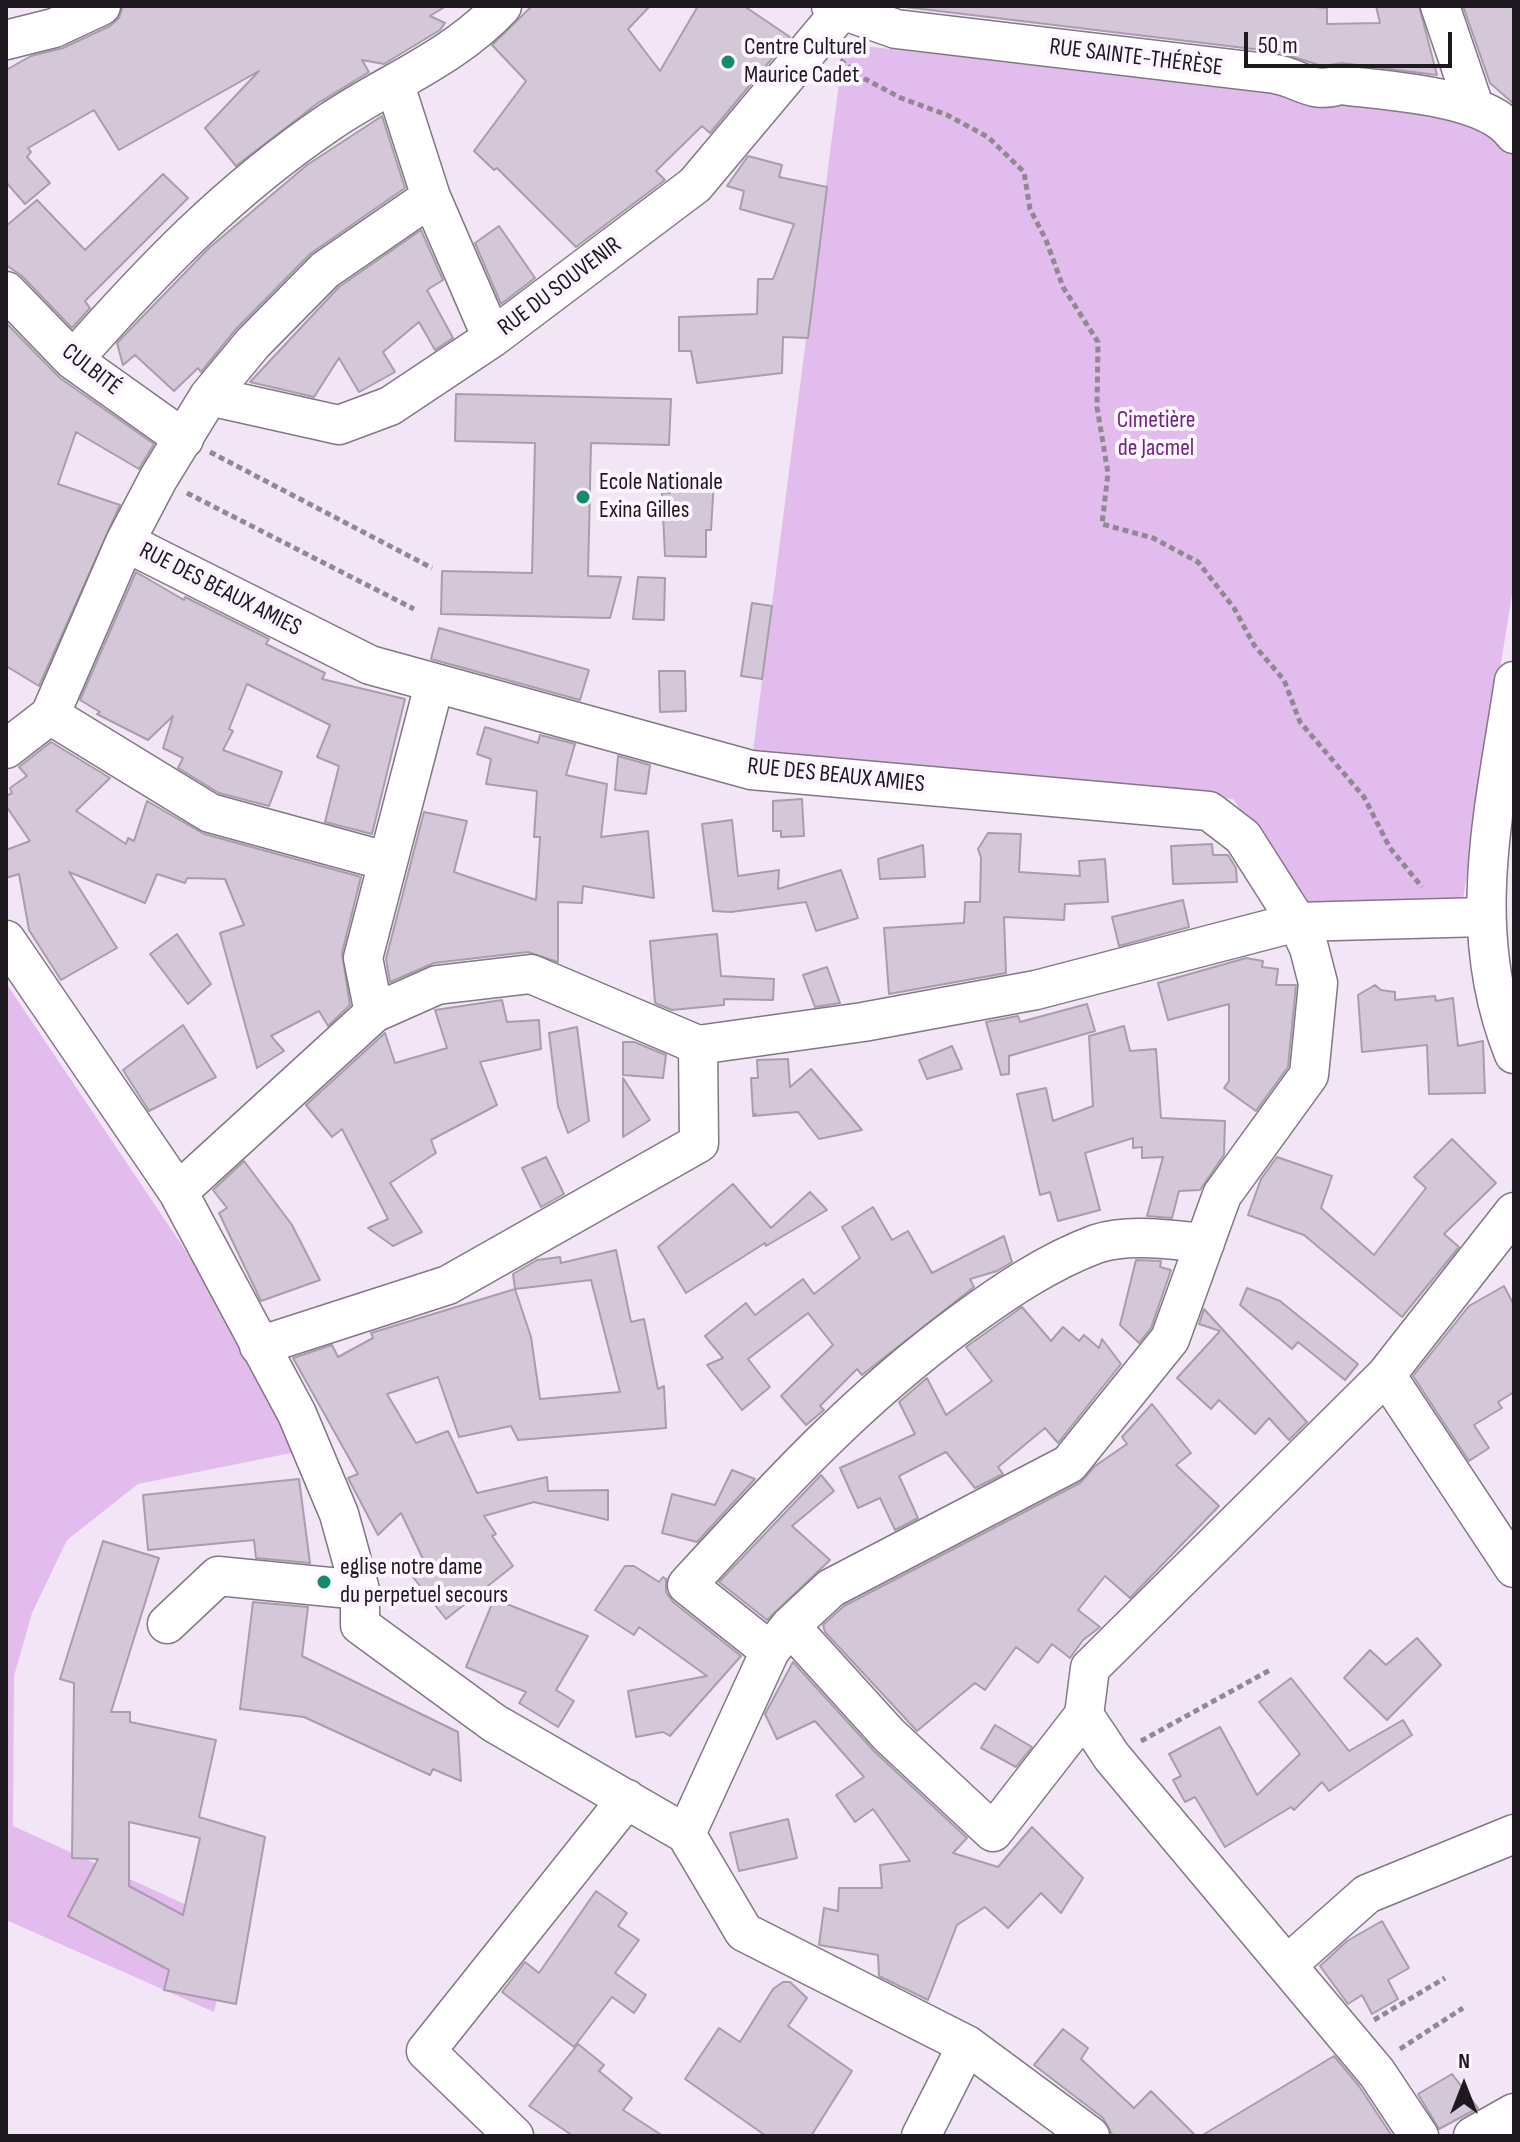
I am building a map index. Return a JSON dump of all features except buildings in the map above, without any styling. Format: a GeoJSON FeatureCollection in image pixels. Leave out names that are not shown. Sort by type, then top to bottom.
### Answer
{"type":"FeatureCollection","features":[{"type":"Feature","properties":{"kind":"street"},"geometry":{"type":"LineString","coordinates":[[6,40],[54,28],[101,6]]}},
{"type":"Feature","properties":{"kind":"street"},"geometry":{"type":"LineString","coordinates":[[73,360],[158,264],[244,184],[333,120],[475,35],[502,6]]}},
{"type":"Feature","properties":{"kind":"street"},"geometry":{"type":"LineString","coordinates":[[1440,6],[1474,106]]}},
{"type":"Feature","properties":{"kind":"street","name":"RUE SAINTE-THÉRÈSE"},"geometry":{"type":"LineString","coordinates":[[831,18],[896,29],[1275,74],[1297,78],[1307,87],[1325,89],[1340,85],[1474,106],[1504,121],[1514,134]]}},
{"type":"Feature","properties":{"kind":"street","name":"RUE DU SOUVENIR"},"geometry":{"type":"LineString","coordinates":[[209,396],[339,425],[390,406],[492,338],[695,185],[831,18]]}},
{"type":"Feature","properties":{"kind":"street"},"geometry":{"type":"LineString","coordinates":[[395,85],[431,197],[492,338]]}},
{"type":"Feature","properties":{"kind":"street"},"geometry":{"type":"LineString","coordinates":[[6,749],[50,715],[125,542],[158,479],[209,396],[253,343],[325,270],[431,197]]}},
{"type":"Feature","properties":{"kind":"street","name":"CULBITÉ"},"geometry":{"type":"LineString","coordinates":[[6,291],[73,360],[184,439]]}},
{"type":"Feature","properties":{"kind":"street","name":"RUE DES BEAUX AMIES"},"geometry":{"type":"LineString","coordinates":[[125,542],[370,665],[751,770],[1209,811],[1243,837],[1297,922],[1309,948],[1318,983],[1309,1075],[1222,1195],[1170,1339],[1069,1464],[831,1588],[780,1639]]}},
{"type":"Feature","properties":{"kind":"street"},"geometry":{"type":"LineString","coordinates":[[1514,681],[1485,874],[1484,917],[1502,1025],[1514,1054]]}},
{"type":"Feature","properties":{"kind":"street"},"geometry":{"type":"LineString","coordinates":[[374,1013],[363,958],[434,685]]}},
{"type":"Feature","properties":{"kind":"street"},"geometry":{"type":"LineString","coordinates":[[50,715],[210,813],[386,861]]}},
{"type":"Feature","properties":{"kind":"street"},"geometry":{"type":"LineString","coordinates":[[178,1192],[374,1013],[437,985],[531,974],[698,1045],[863,1022],[1036,990],[1297,922],[1484,917]]}},
{"type":"Feature","properties":{"kind":"street"},"geometry":{"type":"LineString","coordinates":[[6,940],[178,1192],[297,1414],[339,1514],[360,1590],[360,1625],[494,1723],[686,1834],[744,1932],[967,2045],[1090,2136]]}},
{"type":"Feature","properties":{"kind":"street"},"geometry":{"type":"LineString","coordinates":[[259,1346],[448,1285],[699,1143],[698,1045]]}},
{"type":"Feature","properties":{"kind":"street"},"geometry":{"type":"LineString","coordinates":[[1205,1243],[1148,1238],[1098,1243],[1015,1284],[905,1364],[840,1421],[687,1585],[780,1639],[993,1832],[1084,1715],[1090,1668],[1386,1375],[1514,1212]]}},
{"type":"Feature","properties":{"kind":"street"},"geometry":{"type":"LineString","coordinates":[[1386,1375],[1514,1568]]}},
{"type":"Feature","properties":{"kind":"street"},"geometry":{"type":"LineString","coordinates":[[167,1624],[218,1576],[360,1590]]}},
{"type":"Feature","properties":{"kind":"street"},"geometry":{"type":"LineString","coordinates":[[686,1834],[780,1639]]}},
{"type":"Feature","properties":{"kind":"street"},"geometry":{"type":"LineString","coordinates":[[1084,1715],[1112,1757],[1377,2073],[1419,2136]]}},
{"type":"Feature","properties":{"kind":"street"},"geometry":{"type":"LineString","coordinates":[[514,2136],[426,2051],[627,1799]]}},
{"type":"Feature","properties":{"kind":"street"},"geometry":{"type":"LineString","coordinates":[[1287,1965],[1367,1894],[1514,1834]]}},
{"type":"Feature","properties":{"kind":"street"},"geometry":{"type":"LineString","coordinates":[[921,2136],[967,2045]]}},
{"type":"Feature","properties":{"kind":"street"},"geometry":{"type":"LineString","coordinates":[[1473,2136],[1514,2113]]}},
{"type":"Feature","properties":{"kind":"path"},"geometry":{"type":"LineString","coordinates":[[831,18],[838,58],[865,79],[988,137],[1024,172],[1030,209],[1046,240],[1063,287],[1098,342],[1097,407],[1108,473],[1102,524],[1153,538],[1198,562],[1234,608],[1254,645],[1284,680],[1300,722],[1364,797],[1390,848],[1444,916]]}},
{"type":"Feature","properties":{"kind":"path"},"geometry":{"type":"LineString","coordinates":[[184,439],[432,568]]}},
{"type":"Feature","properties":{"kind":"path"},"geometry":{"type":"LineString","coordinates":[[158,479],[414,609]]}},
{"type":"Feature","properties":{"kind":"path"},"geometry":{"type":"LineString","coordinates":[[1112,1757],[1270,1670]]}},
{"type":"Feature","properties":{"kind":"path"},"geometry":{"type":"LineString","coordinates":[[1345,2036],[1445,1978]]}},
{"type":"Feature","properties":{"kind":"path"},"geometry":{"type":"LineString","coordinates":[[1377,2073],[1396,2052],[1463,2008]]}},
{"type":"Feature","properties":{"kind":"green space","name":"Cimetière de Jacmel"},"geometry":{"type":"Polygon","coordinates":[[[844,44],[1281,91],[1497,124],[1514,142],[1514,582],[1462,905],[1306,906],[1233,799],[752,759],[844,44]]]}},
{"type":"Feature","properties":{"kind":"green space"},"geometry":{"type":"Polygon","coordinates":[[[6,983],[230,1317],[296,1452],[138,1484],[67,1540],[32,1613],[14,1676],[13,1826],[233,1926],[214,2012],[6,1920],[6,983]]]}},
{"type":"Feature","properties":{"kind":"place","name":"Centre Culturel Maurice Cadet"},"geometry":{"type":"Point","coordinates":[728,62]}},
{"type":"Feature","properties":{"kind":"place","name":"Ecole Nationale Exina Gilles"},"geometry":{"type":"Point","coordinates":[583,497]}},
{"type":"Feature","properties":{"kind":"place","name":"eglise notre dame du perpetuel secours"},"geometry":{"type":"Point","coordinates":[324,1582]}}]}
